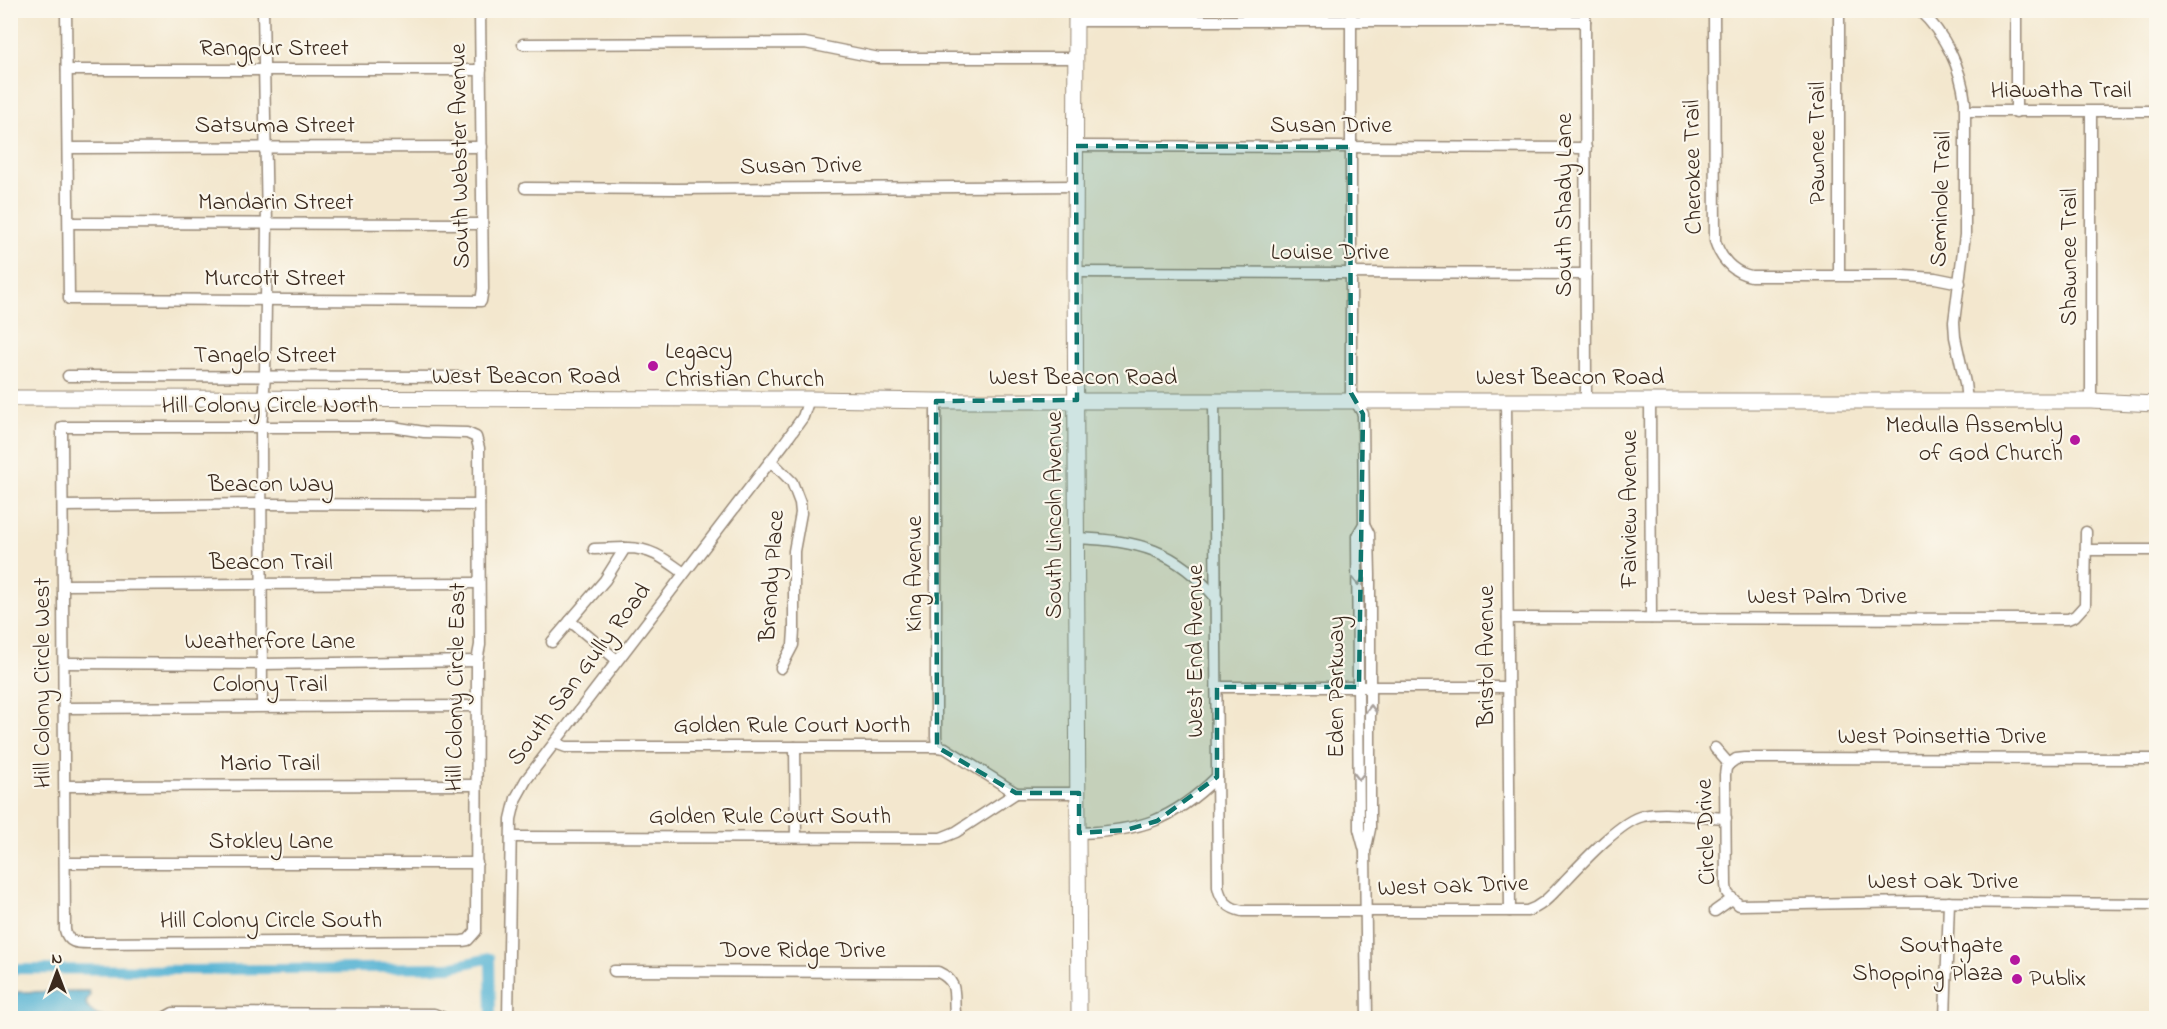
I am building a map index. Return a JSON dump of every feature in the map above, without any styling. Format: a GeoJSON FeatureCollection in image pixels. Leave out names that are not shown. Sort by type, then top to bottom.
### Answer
{"type":"FeatureCollection","features":[{"type":"Feature","properties":{"kind":"street"},"geometry":{"type":"LineString","coordinates":[[66,10],[69,223]]}},
{"type":"Feature","properties":{"kind":"street"},"geometry":{"type":"LineString","coordinates":[[262,10],[267,225],[266,376],[261,427],[262,706]]}},
{"type":"Feature","properties":{"kind":"street","name":"South Webster Avenue"},"geometry":{"type":"LineString","coordinates":[[480,10],[483,289],[481,301]]}},
{"type":"Feature","properties":{"kind":"street","name":"Cherokee Trail"},"geometry":{"type":"LineString","coordinates":[[1714,10],[1715,240],[1719,252],[1731,267],[1751,276],[1839,275],[1935,278],[1960,283]]}},
{"type":"Feature","properties":{"kind":"street","name":"Pawnee Trail"},"geometry":{"type":"LineString","coordinates":[[1839,10],[1839,275]]}},
{"type":"Feature","properties":{"kind":"street","name":"Seminole Trail"},"geometry":{"type":"LineString","coordinates":[[1919,10],[1938,32],[1954,60],[1963,84],[1966,111],[1965,235],[1954,322],[1967,401]]}},
{"type":"Feature","properties":{"kind":"street"},"geometry":{"type":"LineString","coordinates":[[2016,10],[2016,112]]}},
{"type":"Feature","properties":{"kind":"street"},"geometry":{"type":"LineString","coordinates":[[1076,16],[1585,16]]}},
{"type":"Feature","properties":{"kind":"street","name":"South Lincoln Avenue"},"geometry":{"type":"LineString","coordinates":[[1076,16],[1079,1018]]}},
{"type":"Feature","properties":{"kind":"street","name":"Eden Parkway"},"geometry":{"type":"LineString","coordinates":[[1351,16],[1351,393],[1363,414],[1364,524],[1369,534],[1371,829],[1365,851]]}},
{"type":"Feature","properties":{"kind":"street","name":"South Shady Lane"},"geometry":{"type":"LineString","coordinates":[[1585,16],[1586,400]]}},
{"type":"Feature","properties":{"kind":"street"},"geometry":{"type":"LineString","coordinates":[[523,44],[805,43],[879,58],[1076,58]]}},
{"type":"Feature","properties":{"kind":"street","name":"Rangpur Street"},"geometry":{"type":"LineString","coordinates":[[67,70],[481,70]]}},
{"type":"Feature","properties":{"kind":"street","name":"Hiawatha Trail"},"geometry":{"type":"LineString","coordinates":[[1966,111],[2157,111]]}},
{"type":"Feature","properties":{"kind":"street","name":"Shawnee Trail"},"geometry":{"type":"LineString","coordinates":[[2091,112],[2091,401]]}},
{"type":"Feature","properties":{"kind":"street","name":"Susan Drive"},"geometry":{"type":"LineString","coordinates":[[1076,146],[1586,148]]}},
{"type":"Feature","properties":{"kind":"street","name":"Satsuma Street"},"geometry":{"type":"LineString","coordinates":[[68,148],[482,147]]}},
{"type":"Feature","properties":{"kind":"street","name":"Susan Drive"},"geometry":{"type":"LineString","coordinates":[[525,188],[1076,186]]}},
{"type":"Feature","properties":{"kind":"street","name":"Mandarin Street"},"geometry":{"type":"LineString","coordinates":[[69,223],[482,224]]}},
{"type":"Feature","properties":{"kind":"street","name":"Murcott Street"},"geometry":{"type":"LineString","coordinates":[[69,223],[69,299],[481,301]]}},
{"type":"Feature","properties":{"kind":"street","name":"Louise Drive"},"geometry":{"type":"LineString","coordinates":[[1075,272],[1586,274]]}},
{"type":"Feature","properties":{"kind":"street","name":"Tangelo Street"},"geometry":{"type":"LineString","coordinates":[[68,376],[461,377]]}},
{"type":"Feature","properties":{"kind":"street","name":"West Beacon Road"},"geometry":{"type":"LineString","coordinates":[[10,398],[2091,401],[2157,404]]}},
{"type":"Feature","properties":{"kind":"street","name":"South San Gully Road"},"geometry":{"type":"LineString","coordinates":[[508,1018],[511,819],[516,798],[526,780],[771,461],[803,417],[809,399]]}},
{"type":"Feature","properties":{"kind":"street","name":"West End Avenue"},"geometry":{"type":"LineString","coordinates":[[1214,400],[1218,887],[1222,900]]}},
{"type":"Feature","properties":{"kind":"street","name":"King Avenue"},"geometry":{"type":"LineString","coordinates":[[936,401],[937,747]]}},
{"type":"Feature","properties":{"kind":"street","name":"Bristol Avenue"},"geometry":{"type":"LineString","coordinates":[[1506,401],[1510,910]]}},
{"type":"Feature","properties":{"kind":"street","name":"Fairview Avenue"},"geometry":{"type":"LineString","coordinates":[[1650,401],[1651,618]]}},
{"type":"Feature","properties":{"kind":"street","name":"Hill Colony Circle North"},"geometry":{"type":"LineString","coordinates":[[63,427],[393,427],[424,432],[467,433],[476,437]]}},
{"type":"Feature","properties":{"kind":"street","name":"Hill Colony Circle West"},"geometry":{"type":"LineString","coordinates":[[63,427],[65,930],[69,939]]}},
{"type":"Feature","properties":{"kind":"street","name":"Hill Colony Circle East"},"geometry":{"type":"LineString","coordinates":[[473,937],[476,931],[476,706],[477,661],[480,645],[479,448],[476,437]]}},
{"type":"Feature","properties":{"kind":"street","name":"Brandy Place"},"geometry":{"type":"LineString","coordinates":[[771,461],[792,482],[800,503],[801,513],[794,551],[793,645],[781,668]]}},
{"type":"Feature","properties":{"kind":"street","name":"Beacon Way"},"geometry":{"type":"LineString","coordinates":[[63,506],[262,504],[479,506]]}},
{"type":"Feature","properties":{"kind":"street","name":"Eden Parkway"},"geometry":{"type":"LineString","coordinates":[[1364,524],[1357,536],[1359,829],[1365,851],[1368,1018]]}},
{"type":"Feature","properties":{"kind":"street","name":"West Palm Drive"},"geometry":{"type":"LineString","coordinates":[[1508,618],[2068,619],[2081,611],[2085,605],[2086,532]]}},
{"type":"Feature","properties":{"kind":"street"},"geometry":{"type":"LineString","coordinates":[[1077,538],[1116,540],[1143,546],[1157,552],[1182,565],[1217,599]]}},
{"type":"Feature","properties":{"kind":"street"},"geometry":{"type":"LineString","coordinates":[[552,642],[605,580],[625,548]]}},
{"type":"Feature","properties":{"kind":"street"},"geometry":{"type":"LineString","coordinates":[[594,549],[636,548],[659,554],[684,573]]}},
{"type":"Feature","properties":{"kind":"street"},"geometry":{"type":"LineString","coordinates":[[2086,550],[2157,550]]}},
{"type":"Feature","properties":{"kind":"street","name":"Beacon Trail"},"geometry":{"type":"LineString","coordinates":[[64,585],[479,583]]}},
{"type":"Feature","properties":{"kind":"street"},"geometry":{"type":"LineString","coordinates":[[570,621],[617,660]]}},
{"type":"Feature","properties":{"kind":"street","name":"Weatherfore Lane"},"geometry":{"type":"LineString","coordinates":[[65,663],[262,664],[477,661]]}},
{"type":"Feature","properties":{"kind":"street"},"geometry":{"type":"LineString","coordinates":[[1217,687],[1508,687]]}},
{"type":"Feature","properties":{"kind":"street","name":"Colony Trail"},"geometry":{"type":"LineString","coordinates":[[65,708],[476,706]]}},
{"type":"Feature","properties":{"kind":"street","name":"Golden Rule Court North"},"geometry":{"type":"LineString","coordinates":[[555,743],[566,747],[937,747],[945,748],[1016,794]]}},
{"type":"Feature","properties":{"kind":"street"},"geometry":{"type":"LineString","coordinates":[[795,747],[796,837]]}},
{"type":"Feature","properties":{"kind":"street"},"geometry":{"type":"LineString","coordinates":[[1715,748],[1729,764]]}},
{"type":"Feature","properties":{"kind":"street","name":"West Poinsettia Drive"},"geometry":{"type":"LineString","coordinates":[[1729,764],[1736,759],[1746,758],[2157,759]]}},
{"type":"Feature","properties":{"kind":"street","name":"Circle Drive"},"geometry":{"type":"LineString","coordinates":[[1729,764],[1725,775],[1726,885],[1727,892],[1732,899]]}},
{"type":"Feature","properties":{"kind":"street"},"geometry":{"type":"LineString","coordinates":[[1079,833],[1126,830],[1157,820],[1186,804],[1217,777]]}},
{"type":"Feature","properties":{"kind":"street","name":"Mario Trail"},"geometry":{"type":"LineString","coordinates":[[65,786],[476,785]]}},
{"type":"Feature","properties":{"kind":"street"},"geometry":{"type":"LineString","coordinates":[[1016,794],[1079,794]]}},
{"type":"Feature","properties":{"kind":"street","name":"Golden Rule Court South"},"geometry":{"type":"LineString","coordinates":[[511,837],[941,838],[956,832],[1016,794]]}},
{"type":"Feature","properties":{"kind":"street","name":"West Oak Drive"},"geometry":{"type":"LineString","coordinates":[[1222,900],[1232,909],[1242,911],[1527,910],[1543,904],[1588,858],[1626,823],[1635,818],[1654,815],[1726,818]]}},
{"type":"Feature","properties":{"kind":"street","name":"Stokley Lane"},"geometry":{"type":"LineString","coordinates":[[66,863],[477,863]]}},
{"type":"Feature","properties":{"kind":"street"},"geometry":{"type":"LineString","coordinates":[[1716,911],[1732,899]]}},
{"type":"Feature","properties":{"kind":"street","name":"West Oak Drive"},"geometry":{"type":"LineString","coordinates":[[1732,899],[1739,905],[1948,902],[2157,904]]}},
{"type":"Feature","properties":{"kind":"street"},"geometry":{"type":"LineString","coordinates":[[1945,1018],[1948,902]]}},
{"type":"Feature","properties":{"kind":"street","name":"Hill Colony Circle South"},"geometry":{"type":"LineString","coordinates":[[69,939],[75,943],[100,943],[462,941],[473,937]]}},
{"type":"Feature","properties":{"kind":"street","name":"Dove Ridge Drive"},"geometry":{"type":"LineString","coordinates":[[614,971],[938,972],[945,975],[954,986],[956,1018]]}},
{"type":"Feature","properties":{"kind":"street"},"geometry":{"type":"LineString","coordinates":[[164,1018],[172,1013],[434,1014],[444,1018]]}},
{"type":"Feature","properties":{"kind":"highlighted area"},"geometry":{"type":"Polygon","coordinates":[[[1076,146],[1350,147],[1351,393],[1363,414],[1359,687],[1217,687],[1217,777],[1157,821],[1126,830],[1079,833],[1079,793],[1016,793],[937,747],[936,401],[1077,400],[1076,146]]]}},
{"type":"Feature","properties":{"kind":"water"},"geometry":{"type":"Polygon","coordinates":[[[89,991],[90,995],[86,1003],[88,1008],[98,1016],[113,1018],[13,1017],[12,1003],[17,992],[89,991]]]}},
{"type":"Feature","properties":{"kind":"waterway"},"geometry":{"type":"LineString","coordinates":[[10,969],[195,970],[450,967],[490,958],[491,1018]]}},
{"type":"Feature","properties":{"kind":"place","name":"Legacy Christian Church"},"geometry":{"type":"Point","coordinates":[653,366]}},
{"type":"Feature","properties":{"kind":"place","name":"Medulla Assembly of God Church"},"geometry":{"type":"Point","coordinates":[2075,440]}},
{"type":"Feature","properties":{"kind":"place","name":"Southgate Shopping Plaza"},"geometry":{"type":"Point","coordinates":[2015,960]}},
{"type":"Feature","properties":{"kind":"place","name":"Publix"},"geometry":{"type":"Point","coordinates":[2017,979]}}]}
